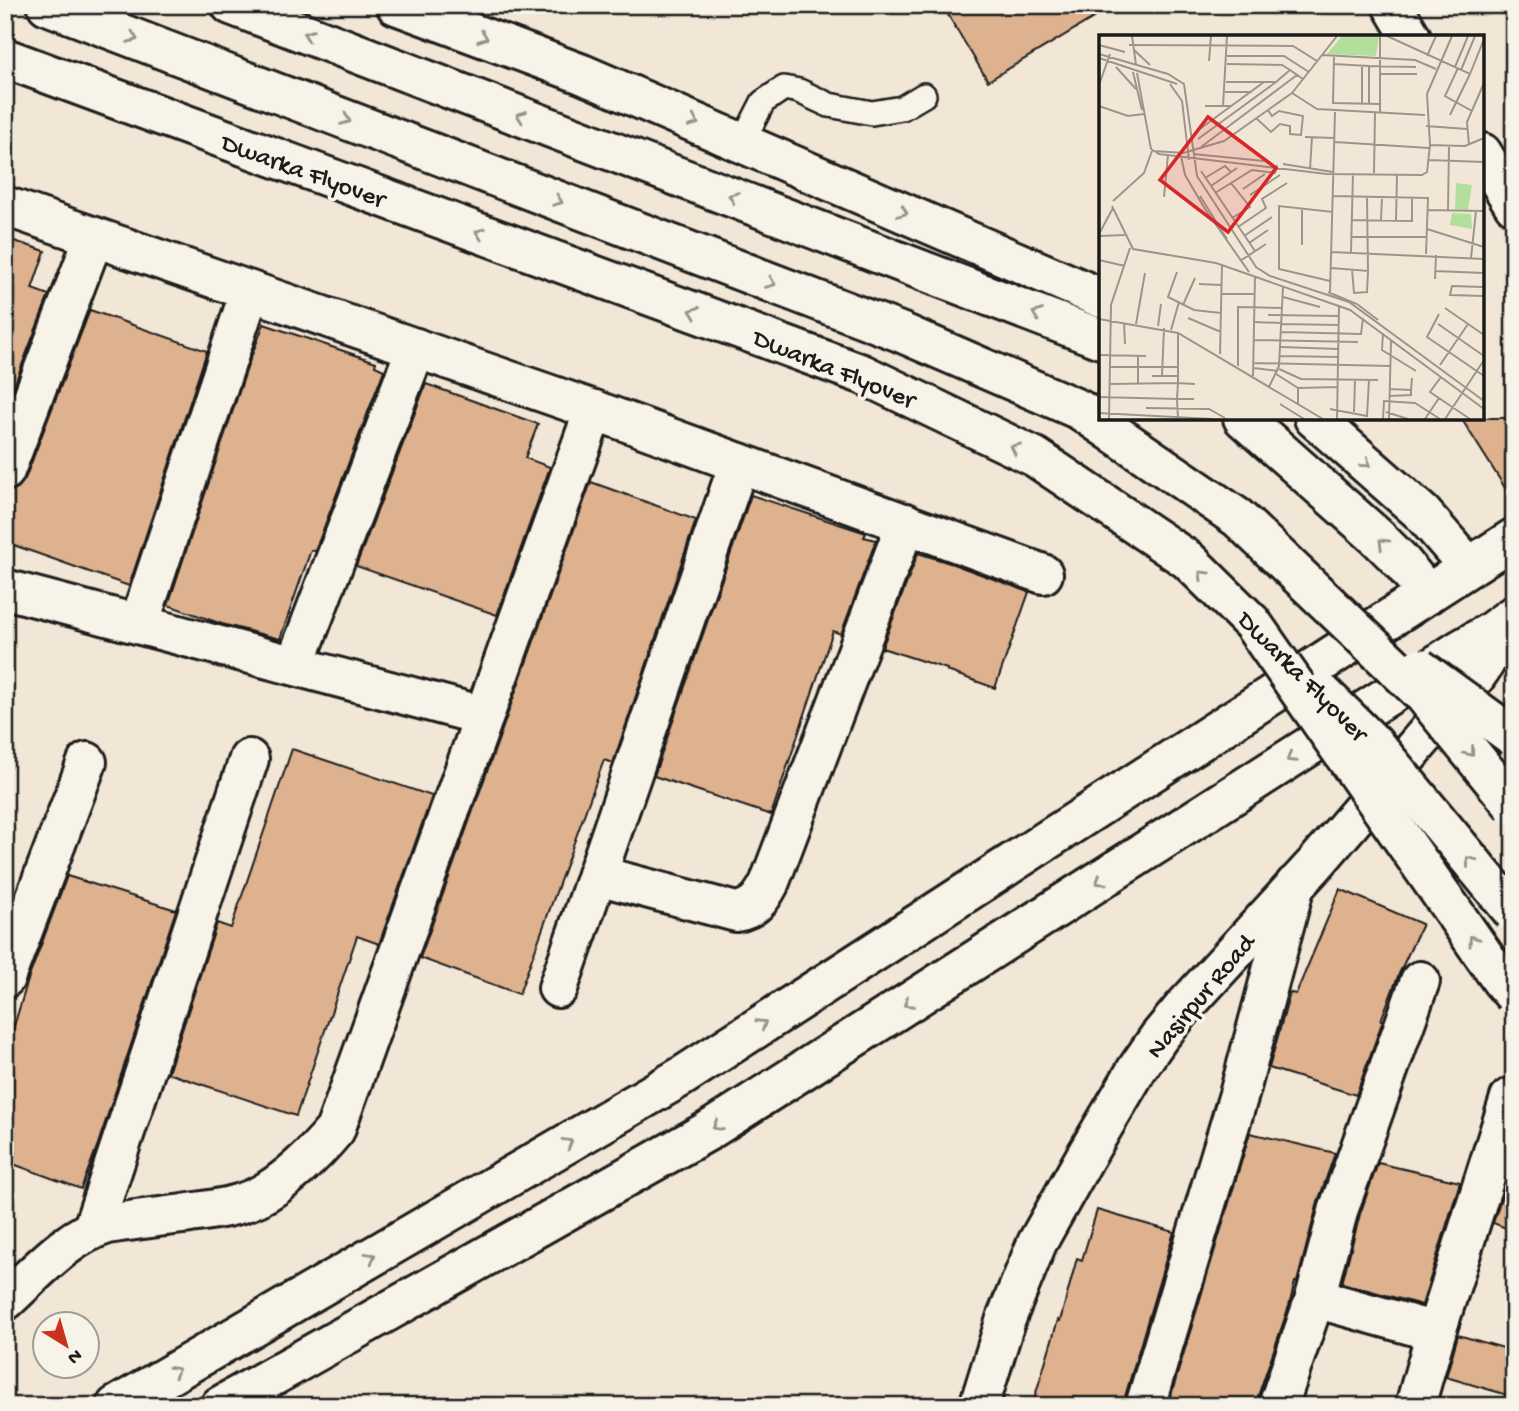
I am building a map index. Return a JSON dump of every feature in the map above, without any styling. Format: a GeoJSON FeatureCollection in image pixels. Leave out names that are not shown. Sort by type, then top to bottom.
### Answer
{"type":"FeatureCollection","features":[{"type":"Feature","properties":{"kind":"street","name":"Dwarka Flyover"},"geometry":{"type":"LineString","coordinates":[[47,5],[900,332],[1080,410],[1238,518],[1424,695],[1514,807]]}},
{"type":"Feature","properties":{"kind":"street"},"geometry":{"type":"LineString","coordinates":[[231,5],[1099,338]]}},
{"type":"Feature","properties":{"kind":"street"},"geometry":{"type":"LineString","coordinates":[[396,5],[582,74],[1099,297]]}},
{"type":"Feature","properties":{"kind":"street"},"geometry":{"type":"LineString","coordinates":[[1392,5],[1410,35]]}},
{"type":"Feature","properties":{"kind":"street","name":"Dwarka Flyover"},"geometry":{"type":"LineString","coordinates":[[5,58],[862,374],[1035,457],[1188,560],[1374,744],[1514,913]]}},
{"type":"Feature","properties":{"kind":"street"},"geometry":{"type":"LineString","coordinates":[[1484,156],[1514,205]]}},
{"type":"Feature","properties":{"kind":"street"},"geometry":{"type":"LineString","coordinates":[[5,206],[594,410],[1043,574]]}},
{"type":"Feature","properties":{"kind":"street"},"geometry":{"type":"LineString","coordinates":[[5,471],[94,237]]}},
{"type":"Feature","properties":{"kind":"street"},"geometry":{"type":"LineString","coordinates":[[139,624],[250,291]]}},
{"type":"Feature","properties":{"kind":"street"},"geometry":{"type":"LineString","coordinates":[[295,665],[415,348]]}},
{"type":"Feature","properties":{"kind":"street"},"geometry":{"type":"LineString","coordinates":[[5,1301],[65,1247],[93,1228],[209,1210],[257,1197],[293,1172],[335,1130],[594,410]]}},
{"type":"Feature","properties":{"kind":"street"},"geometry":{"type":"LineString","coordinates":[[1246,420],[1377,537],[1400,560],[1427,594]]}},
{"type":"Feature","properties":{"kind":"street"},"geometry":{"type":"LineString","coordinates":[[1316,420],[1422,513],[1469,567]]}},
{"type":"Feature","properties":{"kind":"street"},"geometry":{"type":"LineString","coordinates":[[558,988],[739,463]]}},
{"type":"Feature","properties":{"kind":"street"},"geometry":{"type":"LineString","coordinates":[[597,875],[736,912],[745,911],[761,900],[906,523]]}},
{"type":"Feature","properties":{"kind":"street"},"geometry":{"type":"LineString","coordinates":[[116,1406],[681,1077],[1514,538]]}},
{"type":"Feature","properties":{"kind":"street"},"geometry":{"type":"LineString","coordinates":[[5,589],[484,716]]}},
{"type":"Feature","properties":{"kind":"street"},"geometry":{"type":"LineString","coordinates":[[1321,597],[1514,737]]}},
{"type":"Feature","properties":{"kind":"street"},"geometry":{"type":"LineString","coordinates":[[1252,623],[1514,995]]}},
{"type":"Feature","properties":{"kind":"street"},"geometry":{"type":"LineString","coordinates":[[220,1406],[708,1131],[1502,624]]}},
{"type":"Feature","properties":{"kind":"street","name":"Nasirpur Road"},"geometry":{"type":"LineString","coordinates":[[979,1406],[1006,1319],[1037,1243],[1138,1069],[1183,1008],[1295,885],[1476,676],[1486,663],[1502,624]]}},
{"type":"Feature","properties":{"kind":"street"},"geometry":{"type":"LineString","coordinates":[[93,1228],[249,759]]}},
{"type":"Feature","properties":{"kind":"street"},"geometry":{"type":"LineString","coordinates":[[5,978],[87,761]]}},
{"type":"Feature","properties":{"kind":"street"},"geometry":{"type":"LineString","coordinates":[[1145,1406],[1240,1091],[1295,885]]}},
{"type":"Feature","properties":{"kind":"street"},"geometry":{"type":"LineString","coordinates":[[1278,1406],[1315,1298],[1339,1208],[1420,981]]}},
{"type":"Feature","properties":{"kind":"street"},"geometry":{"type":"LineString","coordinates":[[1415,1406],[1510,1098]]}},
{"type":"Feature","properties":{"kind":"street"},"geometry":{"type":"LineString","coordinates":[[477,1196],[511,1242]]}},
{"type":"Feature","properties":{"kind":"street"},"geometry":{"type":"LineString","coordinates":[[1315,1298],[1436,1332]]}},
{"type":"Feature","properties":{"kind":"lane"},"geometry":{"type":"LineString","coordinates":[[742,143],[763,102],[784,88],[799,91],[828,105],[872,113],[902,108],[924,95]]}},
{"type":"Feature","properties":{"kind":"building"},"geometry":{"type":"Polygon","coordinates":[[[942,5],[1115,5],[988,81],[942,5]]]}},
{"type":"Feature","properties":{"kind":"building"},"geometry":{"type":"Polygon","coordinates":[[[5,238],[45,251],[32,289],[49,295],[5,409],[5,238]]]}},
{"type":"Feature","properties":{"kind":"building"},"geometry":{"type":"Polygon","coordinates":[[[90,310],[207,351],[129,586],[5,542],[5,492],[18,488],[25,479],[90,310]]]}},
{"type":"Feature","properties":{"kind":"building"},"geometry":{"type":"Polygon","coordinates":[[[264,324],[376,362],[375,366],[384,370],[315,551],[311,550],[280,639],[222,624],[168,605],[264,324]]]}},
{"type":"Feature","properties":{"kind":"building"},"geometry":{"type":"Polygon","coordinates":[[[426,384],[538,424],[525,458],[550,467],[497,615],[356,566],[426,384]]]}},
{"type":"Feature","properties":{"kind":"building"},"geometry":{"type":"Polygon","coordinates":[[[1514,418],[1514,502],[1462,420],[1514,418]]]}},
{"type":"Feature","properties":{"kind":"building"},"geometry":{"type":"Polygon","coordinates":[[[591,482],[696,520],[613,763],[604,760],[519,994],[420,958],[591,482]]]}},
{"type":"Feature","properties":{"kind":"building"},"geometry":{"type":"Polygon","coordinates":[[[751,495],[866,533],[864,537],[876,540],[841,634],[833,631],[771,815],[654,776],[751,495]]]}},
{"type":"Feature","properties":{"kind":"building"},"geometry":{"type":"Polygon","coordinates":[[[918,553],[1029,592],[995,688],[882,648],[918,553]]]}},
{"type":"Feature","properties":{"kind":"building"},"geometry":{"type":"Polygon","coordinates":[[[292,749],[432,796],[379,944],[357,936],[296,1116],[168,1073],[217,923],[231,928],[292,749]]]}},
{"type":"Feature","properties":{"kind":"building"},"geometry":{"type":"Polygon","coordinates":[[[67,876],[176,910],[81,1189],[5,1161],[5,1055],[29,977],[67,876]]]}},
{"type":"Feature","properties":{"kind":"building"},"geometry":{"type":"Polygon","coordinates":[[[1340,889],[1422,924],[1381,1020],[1356,1095],[1269,1068],[1290,993],[1296,994],[1340,889]]]}},
{"type":"Feature","properties":{"kind":"building"},"geometry":{"type":"Polygon","coordinates":[[[1250,1133],[1335,1153],[1318,1202],[1297,1282],[1257,1399],[1257,1406],[1185,1406],[1169,1402],[1250,1133]]]}},
{"type":"Feature","properties":{"kind":"building"},"geometry":{"type":"Polygon","coordinates":[[[1378,1163],[1460,1182],[1422,1305],[1342,1283],[1360,1214],[1378,1163]]]}},
{"type":"Feature","properties":{"kind":"building"},"geometry":{"type":"Polygon","coordinates":[[[1505,1186],[1514,1189],[1514,1231],[1493,1223],[1505,1186]]]}},
{"type":"Feature","properties":{"kind":"building"},"geometry":{"type":"Polygon","coordinates":[[[1097,1210],[1174,1232],[1124,1406],[1032,1406],[1077,1258],[1082,1260],[1097,1210]]]}},
{"type":"Feature","properties":{"kind":"building"},"geometry":{"type":"Polygon","coordinates":[[[1458,1335],[1514,1351],[1514,1397],[1446,1377],[1458,1335]]]}}]}
